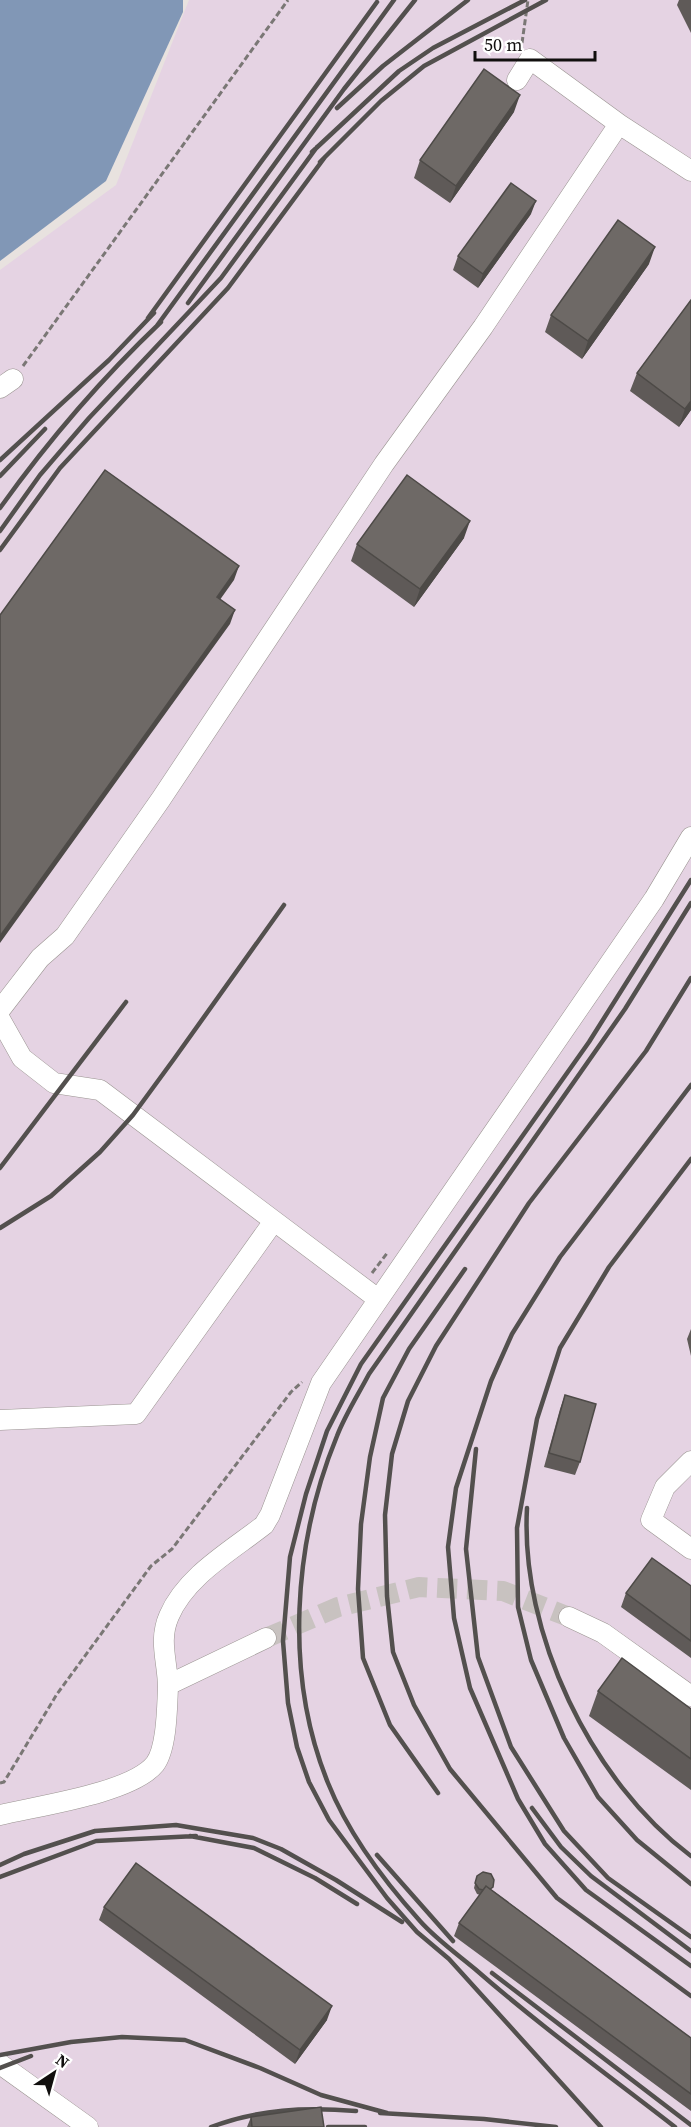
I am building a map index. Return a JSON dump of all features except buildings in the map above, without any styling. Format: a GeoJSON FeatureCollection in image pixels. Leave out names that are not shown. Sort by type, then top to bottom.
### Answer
{"type":"FeatureCollection","features":[{"type":"Feature","properties":{"kind":"lane"},"geometry":{"type":"LineString","coordinates":[[517,80],[530,59],[619,124],[691,171]]}},
{"type":"Feature","properties":{"kind":"lane"},"geometry":{"type":"LineString","coordinates":[[0,1010],[40,958],[65,936],[161,799],[384,464],[483,327],[619,124]]}},
{"type":"Feature","properties":{"kind":"lane"},"geometry":{"type":"LineString","coordinates":[[0,1815],[125,1785],[155,1764],[165,1734],[168,1685],[162,1640],[169,1616],[184,1589],[264,1525],[270,1515],[321,1383],[648,909],[691,837]]}},
{"type":"Feature","properties":{"kind":"lane"},"geometry":{"type":"LineString","coordinates":[[0,1019],[22,1058],[54,1083],[100,1090],[378,1299]]}},
{"type":"Feature","properties":{"kind":"lane"},"geometry":{"type":"LineString","coordinates":[[0,1420],[136,1414],[274,1221]]}},
{"type":"Feature","properties":{"kind":"lane"},"geometry":{"type":"LineString","coordinates":[[691,1461],[665,1487],[651,1520],[691,1549]]}},
{"type":"Feature","properties":{"kind":"lane"},"geometry":{"type":"LineString","coordinates":[[568,1617],[603,1633],[691,1696]]}},
{"type":"Feature","properties":{"kind":"lane"},"geometry":{"type":"LineString","coordinates":[[168,1685],[266,1638]]}},
{"type":"Feature","properties":{"kind":"lane"},"geometry":{"type":"LineString","coordinates":[[0,2064],[88,2127]]}},
{"type":"Feature","properties":{"kind":"path"},"geometry":{"type":"LineString","coordinates":[[7,384],[182,150],[288,0]]}},
{"type":"Feature","properties":{"kind":"path"},"geometry":{"type":"LineString","coordinates":[[528,0],[522,53],[530,59]]}},
{"type":"Feature","properties":{"kind":"path"},"geometry":{"type":"LineString","coordinates":[[362,1287],[390,1249]]}},
{"type":"Feature","properties":{"kind":"path"},"geometry":{"type":"LineString","coordinates":[[0,1783],[4,1782],[57,1694],[151,1566],[172,1549],[291,1392],[308,1377]]}},
{"type":"Feature","properties":{"kind":"shaded area"},"geometry":{"type":"Polygon","coordinates":[[[189,0],[691,0],[691,2127],[0,2127],[0,270],[116,185],[189,0]]]}},
{"type":"Feature","properties":{"kind":"water"},"geometry":{"type":"Polygon","coordinates":[[[0,0],[183,0],[183,12],[106,181],[0,261],[0,0]]]}},
{"type":"Feature","properties":{"kind":"tunnel"},"geometry":{"type":"LineString","coordinates":[[266,1638],[338,1607],[419,1587],[503,1591],[569,1617]]}},
{"type":"Feature","properties":{"kind":"railway"},"geometry":{"type":"LineString","coordinates":[[156,327],[394,0]]}},
{"type":"Feature","properties":{"kind":"railway"},"geometry":{"type":"LineString","coordinates":[[188,303],[344,89],[415,0]]}},
{"type":"Feature","properties":{"kind":"railway"},"geometry":{"type":"LineString","coordinates":[[337,108],[383,66],[468,0]]}},
{"type":"Feature","properties":{"kind":"railway"},"geometry":{"type":"LineString","coordinates":[[312,152],[399,71],[433,48],[525,0]]}},
{"type":"Feature","properties":{"kind":"railway"},"geometry":{"type":"LineString","coordinates":[[320,162],[381,101],[424,66],[546,0]]}},
{"type":"Feature","properties":{"kind":"railway"},"geometry":{"type":"LineString","coordinates":[[148,318],[377,2]]}},
{"type":"Feature","properties":{"kind":"railway"},"geometry":{"type":"LineString","coordinates":[[0,531],[40,475],[89,418],[221,278],[317,147]]}},
{"type":"Feature","properties":{"kind":"railway"},"geometry":{"type":"LineString","coordinates":[[0,550],[60,468],[228,288],[325,157]]}},
{"type":"Feature","properties":{"kind":"railway"},"geometry":{"type":"LineString","coordinates":[[0,460],[109,360],[154,313]]}},
{"type":"Feature","properties":{"kind":"railway"},"geometry":{"type":"LineString","coordinates":[[0,508],[76,411],[161,322]]}},
{"type":"Feature","properties":{"kind":"railway"},"geometry":{"type":"LineString","coordinates":[[0,476],[45,429]]}},
{"type":"Feature","properties":{"kind":"railway"},"geometry":{"type":"LineString","coordinates":[[601,2127],[449,1959],[417,1932],[387,1898],[329,1820],[309,1782],[297,1747],[288,1703],[283,1641],[290,1557],[306,1494],[327,1431],[361,1364],[589,1042],[691,880]]}},
{"type":"Feature","properties":{"kind":"railway"},"geometry":{"type":"LineString","coordinates":[[675,2127],[549,2030],[440,1940],[420,1921],[380,1873],[356,1838],[336,1802],[314,1741],[305,1698],[300,1654],[300,1609],[303,1564],[322,1477],[340,1428],[369,1374],[625,1009],[691,903]]}},
{"type":"Feature","properties":{"kind":"railway"},"geometry":{"type":"LineString","coordinates":[[0,1228],[51,1196],[100,1152],[133,1115],[284,905]]}},
{"type":"Feature","properties":{"kind":"railway"},"geometry":{"type":"LineString","coordinates":[[691,978],[646,1051],[529,1203],[436,1346],[408,1401],[392,1454],[385,1515],[387,1596],[393,1652],[414,1705],[450,1769],[557,1898],[691,1996]]}},
{"type":"Feature","properties":{"kind":"railway"},"geometry":{"type":"LineString","coordinates":[[0,1168],[126,1002]]}},
{"type":"Feature","properties":{"kind":"railway"},"geometry":{"type":"LineString","coordinates":[[691,1085],[560,1257],[512,1334],[491,1381],[456,1488],[448,1547],[454,1618],[470,1688],[518,1799],[545,1844],[586,1890],[691,1966]]}},
{"type":"Feature","properties":{"kind":"railway"},"geometry":{"type":"LineString","coordinates":[[691,1159],[609,1267],[560,1348],[537,1419],[517,1528],[518,1607],[531,1660],[564,1738],[598,1797],[637,1840],[691,1884]]}},
{"type":"Feature","properties":{"kind":"railway"},"geometry":{"type":"LineString","coordinates":[[438,1793],[390,1725],[363,1658],[358,1589],[361,1524],[370,1457],[383,1398],[409,1349],[465,1269]]}},
{"type":"Feature","properties":{"kind":"railway"},"geometry":{"type":"LineString","coordinates":[[476,1449],[466,1549],[478,1657],[511,1747],[564,1831],[608,1878],[691,1937]]}},
{"type":"Feature","properties":{"kind":"railway"},"geometry":{"type":"LineString","coordinates":[[527,1508],[528,1556],[536,1605],[549,1653],[569,1701],[593,1746],[622,1788],[655,1825],[691,1856]]}},
{"type":"Feature","properties":{"kind":"railway"},"geometry":{"type":"LineString","coordinates":[[532,1808],[561,1847],[591,1876],[691,1951]]}},
{"type":"Feature","properties":{"kind":"railway"},"geometry":{"type":"LineString","coordinates":[[0,1865],[24,1854],[95,1831],[176,1825],[253,1838],[281,1849],[336,1880],[402,1922]]}},
{"type":"Feature","properties":{"kind":"railway"},"geometry":{"type":"LineString","coordinates":[[190,1836],[254,1848],[315,1878],[357,1904]]}},
{"type":"Feature","properties":{"kind":"railway"},"geometry":{"type":"LineString","coordinates":[[0,1877],[96,1841],[196,1836]]}},
{"type":"Feature","properties":{"kind":"railway"},"geometry":{"type":"LineString","coordinates":[[377,1855],[453,1941]]}},
{"type":"Feature","properties":{"kind":"railway"},"geometry":{"type":"LineString","coordinates":[[492,1973],[691,2125]]}},
{"type":"Feature","properties":{"kind":"railway"},"geometry":{"type":"LineString","coordinates":[[0,2055],[71,2042],[122,2037],[185,2040],[260,2068],[321,2095],[387,2113]]}},
{"type":"Feature","properties":{"kind":"railway"},"geometry":{"type":"LineString","coordinates":[[0,2068],[31,2056]]}},
{"type":"Feature","properties":{"kind":"railway"},"geometry":{"type":"LineString","coordinates":[[211,2127],[247,2116],[282,2111],[319,2109],[356,2111]]}},
{"type":"Feature","properties":{"kind":"railway"},"geometry":{"type":"LineString","coordinates":[[380,2113],[484,2119],[556,2127]]}},
{"type":"Feature","properties":{"kind":"railway"},"geometry":{"type":"LineString","coordinates":[[328,2127],[365,2127]]}}]}
